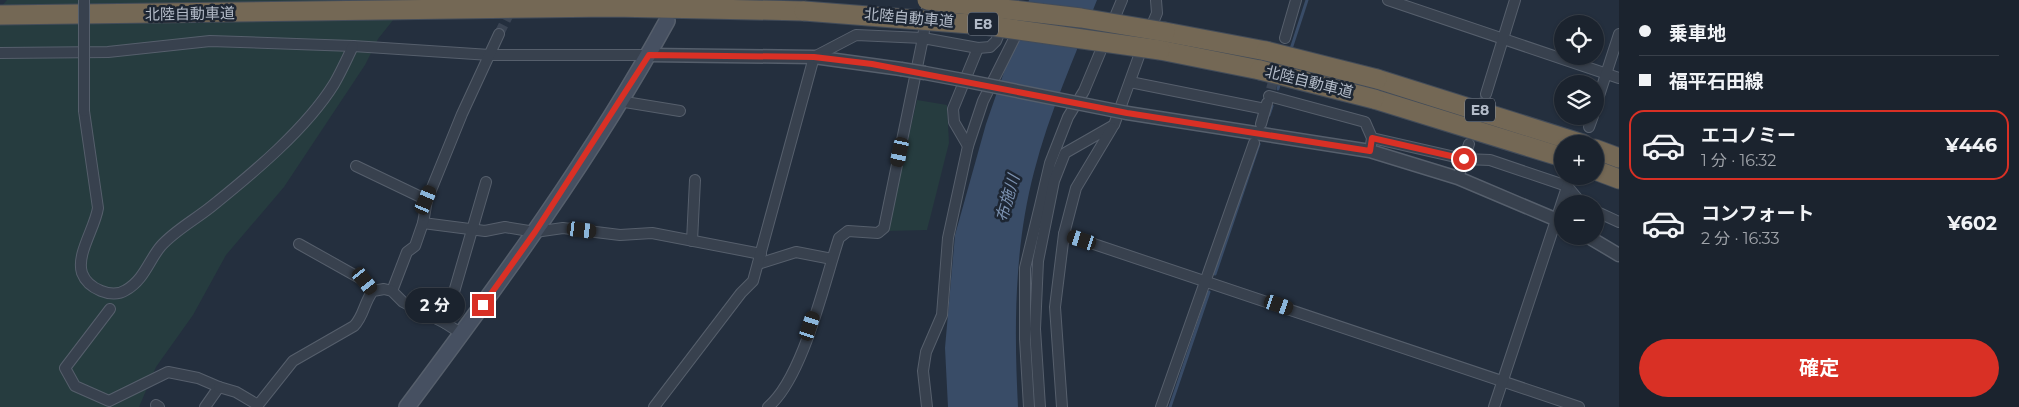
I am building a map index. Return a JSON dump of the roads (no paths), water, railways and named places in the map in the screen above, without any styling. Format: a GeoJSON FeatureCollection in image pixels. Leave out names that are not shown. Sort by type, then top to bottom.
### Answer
{"type":"FeatureCollection","features":[{"type":"Feature","properties":{"kind":"highway","name":"北陸自動車道"},"geometry":{"type":"LineString","coordinates":[[928,0],[1072,17],[1266,51],[1377,78],[1586,135]]}},
{"type":"Feature","properties":{"kind":"highway","name":"北陸自動車道"},"geometry":{"type":"LineString","coordinates":[[0,15],[613,7],[804,11],[984,25],[1160,50],[1260,70],[1374,99],[1554,155]]}},
{"type":"Feature","properties":{"kind":"highway"},"geometry":{"type":"LineString","coordinates":[[1604,152],[1619,158]]}},
{"type":"Feature","properties":{"kind":"highway"},"geometry":{"type":"LineString","coordinates":[[1604,173],[1619,179]]}},
{"type":"Feature","properties":{"kind":"main road"},"geometry":{"type":"LineString","coordinates":[[407,407],[535,232],[649,55],[668,21]]}},
{"type":"Feature","properties":{"kind":"street"},"geometry":{"type":"LineString","coordinates":[[84,0],[84,111],[98,208],[96,223],[82,255],[82,274],[95,289],[112,294],[126,291],[139,280],[161,246],[213,205],[311,116],[334,83],[353,46]]}},
{"type":"Feature","properties":{"kind":"street"},"geometry":{"type":"LineString","coordinates":[[768,407],[777,400],[800,360],[838,238],[848,230],[878,233],[884,228],[923,38],[928,0]]}},
{"type":"Feature","properties":{"kind":"street"},"geometry":{"type":"LineString","coordinates":[[654,407],[741,293],[753,281],[814,57],[856,35],[923,38],[978,48],[990,47],[996,41],[1013,0]]}},
{"type":"Feature","properties":{"kind":"street"},"geometry":{"type":"LineString","coordinates":[[927,407],[923,371],[926,352],[942,315],[948,238],[968,146],[983,102],[1033,0]]}},
{"type":"Feature","properties":{"kind":"street"},"geometry":{"type":"LineString","coordinates":[[1029,407],[1025,339],[1026,268],[1036,224],[1050,163],[1122,0]]}},
{"type":"Feature","properties":{"kind":"street"},"geometry":{"type":"LineString","coordinates":[[1062,407],[1055,307],[1064,234],[1076,188],[1114,125],[1157,14],[1156,0]]}},
{"type":"Feature","properties":{"kind":"street"},"geometry":{"type":"LineString","coordinates":[[1285,38],[1296,0]]}},
{"type":"Feature","properties":{"kind":"street"},"geometry":{"type":"LineString","coordinates":[[1388,0],[1619,78]]}},
{"type":"Feature","properties":{"kind":"street"},"geometry":{"type":"LineString","coordinates":[[1486,94],[1514,0]]}},
{"type":"Feature","properties":{"kind":"street"},"geometry":{"type":"LineString","coordinates":[[392,292],[407,252],[415,246],[423,223],[426,200],[462,114],[499,34]]}},
{"type":"Feature","properties":{"kind":"street"},"geometry":{"type":"LineString","coordinates":[[1604,79],[1619,34]]}},
{"type":"Feature","properties":{"kind":"street"},"geometry":{"type":"LineString","coordinates":[[0,53],[108,52],[210,41],[353,46],[490,55],[814,57],[925,73],[1127,113],[1371,144],[1464,159],[1490,160],[1554,178]]}},
{"type":"Feature","properties":{"kind":"street"},"geometry":{"type":"LineString","coordinates":[[968,146],[954,122],[953,109],[978,48]]}},
{"type":"Feature","properties":{"kind":"street"},"geometry":{"type":"LineString","coordinates":[[1130,82],[1265,109]]}},
{"type":"Feature","properties":{"kind":"street"},"geometry":{"type":"LineString","coordinates":[[1261,124],[1270,93],[1365,122],[1371,144]]}},
{"type":"Feature","properties":{"kind":"street"},"geometry":{"type":"LineString","coordinates":[[619,101],[680,111]]}},
{"type":"Feature","properties":{"kind":"street"},"geometry":{"type":"LineString","coordinates":[[1040,407],[1035,329],[1038,262],[1054,181],[1065,153],[1114,125]]}},
{"type":"Feature","properties":{"kind":"street"},"geometry":{"type":"LineString","coordinates":[[1161,407],[1204,280],[1254,144]]}},
{"type":"Feature","properties":{"kind":"street"},"geometry":{"type":"LineString","coordinates":[[1371,144],[1554,218]]}},
{"type":"Feature","properties":{"kind":"street"},"geometry":{"type":"LineString","coordinates":[[1458,178],[1469,144]]}},
{"type":"Feature","properties":{"kind":"street"},"geometry":{"type":"LineString","coordinates":[[356,166],[426,200]]}},
{"type":"Feature","properties":{"kind":"street"},"geometry":{"type":"LineString","coordinates":[[692,241],[695,180]]}},
{"type":"Feature","properties":{"kind":"street"},"geometry":{"type":"LineString","coordinates":[[445,323],[486,182]]}},
{"type":"Feature","properties":{"kind":"street"},"geometry":{"type":"LineString","coordinates":[[1604,215],[1619,222]]}},
{"type":"Feature","properties":{"kind":"street"},"geometry":{"type":"LineString","coordinates":[[423,223],[485,231],[505,227],[535,232],[563,228],[620,235],[652,233],[692,241],[759,259],[796,252],[832,259]]}},
{"type":"Feature","properties":{"kind":"street"},"geometry":{"type":"LineString","coordinates":[[1064,234],[1579,407]]}},
{"type":"Feature","properties":{"kind":"street"},"geometry":{"type":"LineString","coordinates":[[1494,407],[1554,234]]}},
{"type":"Feature","properties":{"kind":"street"},"geometry":{"type":"LineString","coordinates":[[299,244],[365,281],[373,291]]}},
{"type":"Feature","properties":{"kind":"street"},"geometry":{"type":"LineString","coordinates":[[1602,245],[1619,255]]}},
{"type":"Feature","properties":{"kind":"street"},"geometry":{"type":"LineString","coordinates":[[110,309],[65,368],[75,386],[109,401],[168,372],[198,378],[236,392],[258,406],[293,361],[354,326],[362,318],[368,298],[373,291],[384,289],[392,292],[403,302],[445,323],[462,334]]}},
{"type":"Feature","properties":{"kind":"street"},"geometry":{"type":"LineString","coordinates":[[205,407],[219,387]]}},
{"type":"Feature","properties":{"kind":"water","name":"布施川"},"geometry":{"type":"Polygon","coordinates":[[[1029,0],[1097,0],[1047,128],[1027,201],[1017,289],[1018,407],[948,407],[945,348],[955,235],[986,124],[1029,0]]]}},
{"type":"Feature","properties":{"kind":"waterway"},"geometry":{"type":"LineString","coordinates":[[1290,52],[1307,0]]}},
{"type":"Feature","properties":{"kind":"waterway"},"geometry":{"type":"LineString","coordinates":[[1278,89],[1280,81]]}},
{"type":"Feature","properties":{"kind":"waterway"},"geometry":{"type":"LineString","coordinates":[[1269,115],[1272,106]]}},
{"type":"Feature","properties":{"kind":"waterway"},"geometry":{"type":"LineString","coordinates":[[1215,274],[1259,144]]}},
{"type":"Feature","properties":{"kind":"waterway"},"geometry":{"type":"LineString","coordinates":[[1170,407],[1209,292]]}},
{"type":"Feature","properties":{"kind":"tunnel"},"geometry":{"type":"LineString","coordinates":[[499,34],[513,6]]}},
{"type":"Feature","properties":{"kind":"tunnel"},"geometry":{"type":"LineString","coordinates":[[1271,89],[1276,71]]}},
{"type":"Feature","properties":{"kind":"tunnel"},"geometry":{"type":"LineString","coordinates":[[1473,134],[1486,94]]}}]}
